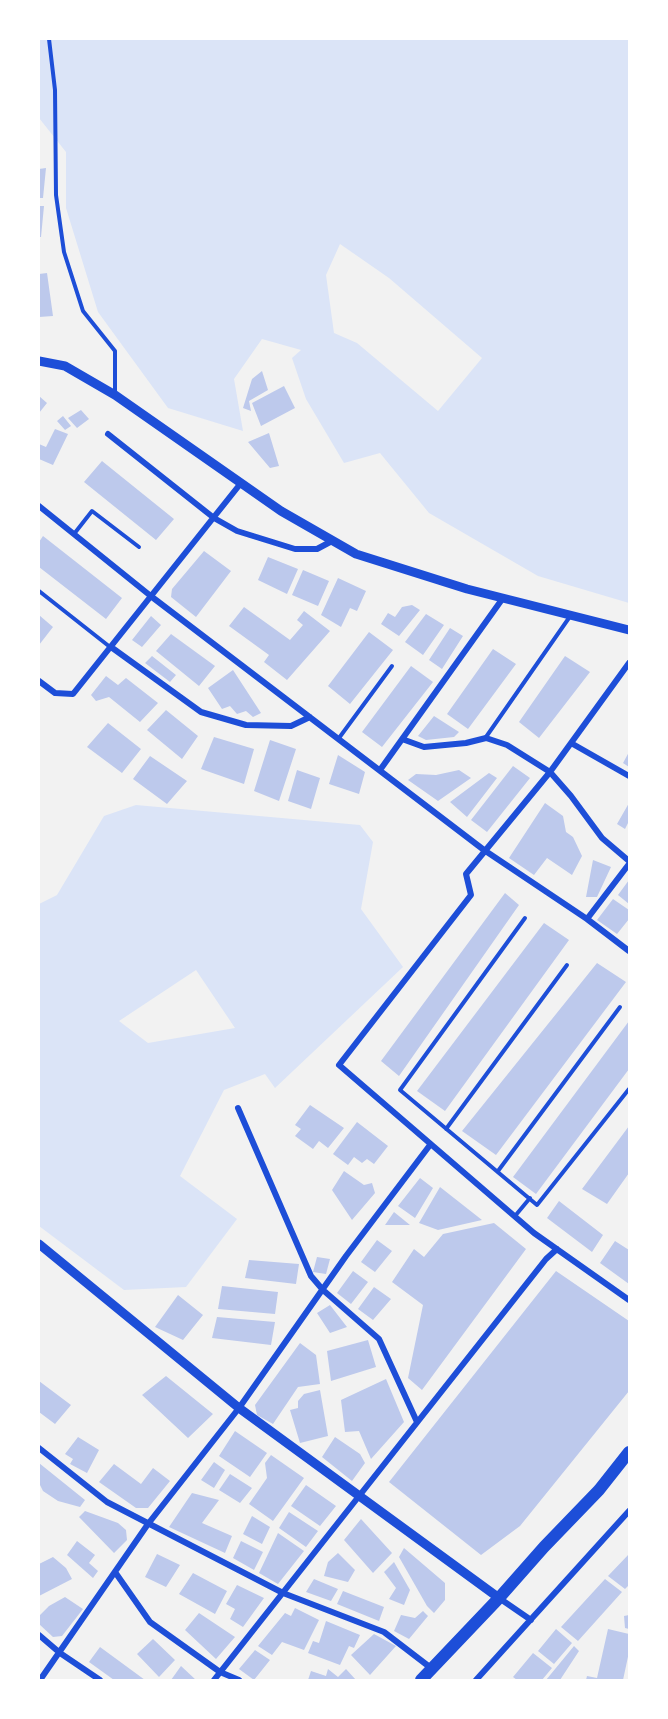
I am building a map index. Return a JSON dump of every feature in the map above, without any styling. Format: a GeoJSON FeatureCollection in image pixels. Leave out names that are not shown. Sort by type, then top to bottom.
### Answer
{"type":"FeatureCollection","features":[{"type":"Feature","properties":{"kind":"main road"},"geometry":{"type":"LineString","coordinates":[[421,1680],[599,1490],[629,1452]]}},
{"type":"Feature","properties":{"kind":"street"},"geometry":{"type":"LineString","coordinates":[[39,361],[65,366],[115,395],[281,511],[356,554],[467,589],[629,630]]}},
{"type":"Feature","properties":{"kind":"street"},"geometry":{"type":"LineString","coordinates":[[108,434],[214,518],[237,531],[295,549],[317,549],[332,541]]}},
{"type":"Feature","properties":{"kind":"street"},"geometry":{"type":"LineString","coordinates":[[39,681],[55,693],[73,694],[241,483]]}},
{"type":"Feature","properties":{"kind":"street"},"geometry":{"type":"LineString","coordinates":[[39,506],[152,597],[484,850],[629,951]]}},
{"type":"Feature","properties":{"kind":"street"},"geometry":{"type":"LineString","coordinates":[[380,770],[502,598]]}},
{"type":"Feature","properties":{"kind":"street"},"geometry":{"type":"LineString","coordinates":[[111,647],[201,712],[246,725],[291,726],[310,717]]}},
{"type":"Feature","properties":{"kind":"street"},"geometry":{"type":"LineString","coordinates":[[629,663],[550,772],[466,874],[471,895],[339,1065],[514,1217],[629,1300]]}},
{"type":"Feature","properties":{"kind":"street"},"geometry":{"type":"LineString","coordinates":[[402,739],[424,747],[466,743],[486,738],[507,745],[550,772],[602,838],[629,863],[586,919]]}},
{"type":"Feature","properties":{"kind":"street"},"geometry":{"type":"LineString","coordinates":[[571,743],[629,776]]}},
{"type":"Feature","properties":{"kind":"street"},"geometry":{"type":"LineString","coordinates":[[238,1108],[310,1276],[322,1290],[379,1339],[417,1422]]}},
{"type":"Feature","properties":{"kind":"street"},"geometry":{"type":"LineString","coordinates":[[40,1680],[148,1524],[238,1408],[430,1145]]}},
{"type":"Feature","properties":{"kind":"street"},"geometry":{"type":"LineString","coordinates":[[39,1245],[238,1408],[531,1620]]}},
{"type":"Feature","properties":{"kind":"street"},"geometry":{"type":"LineString","coordinates":[[214,1680],[546,1259],[557,1249]]}},
{"type":"Feature","properties":{"kind":"street"},"geometry":{"type":"LineString","coordinates":[[39,1448],[107,1502],[283,1593],[384,1632],[432,1668]]}},
{"type":"Feature","properties":{"kind":"street"},"geometry":{"type":"LineString","coordinates":[[476,1680],[629,1512]]}},
{"type":"Feature","properties":{"kind":"street"},"geometry":{"type":"LineString","coordinates":[[115,1572],[150,1622],[220,1672],[239,1680]]}},
{"type":"Feature","properties":{"kind":"street"},"geometry":{"type":"LineString","coordinates":[[39,1635],[60,1653],[100,1680]]}},
{"type":"Feature","properties":{"kind":"lane"},"geometry":{"type":"LineString","coordinates":[[48,39],[55,90],[56,195],[64,252],[83,311],[115,351],[115,395]]}},
{"type":"Feature","properties":{"kind":"lane"},"geometry":{"type":"LineString","coordinates":[[74,534],[92,511],[140,547]]}},
{"type":"Feature","properties":{"kind":"lane"},"geometry":{"type":"LineString","coordinates":[[39,591],[111,647]]}},
{"type":"Feature","properties":{"kind":"lane"},"geometry":{"type":"LineString","coordinates":[[486,738],[571,615]]}},
{"type":"Feature","properties":{"kind":"lane"},"geometry":{"type":"LineString","coordinates":[[339,738],[392,666]]}},
{"type":"Feature","properties":{"kind":"lane"},"geometry":{"type":"LineString","coordinates":[[525,918],[400,1090],[537,1205],[629,1089]]}},
{"type":"Feature","properties":{"kind":"lane"},"geometry":{"type":"LineString","coordinates":[[446,1129],[567,965]]}},
{"type":"Feature","properties":{"kind":"lane"},"geometry":{"type":"LineString","coordinates":[[498,1171],[620,1006]]}},
{"type":"Feature","properties":{"kind":"lane"},"geometry":{"type":"LineString","coordinates":[[514,1217],[530,1198]]}},
{"type":"Feature","properties":{"kind":"shaded area"},"geometry":{"type":"Polygon","coordinates":[[[39,39],[629,39],[629,603],[538,576],[429,513],[380,453],[344,463],[306,399],[292,358],[301,350],[262,339],[234,379],[243,431],[168,408],[98,312],[66,208],[66,152],[39,118],[39,39]],[[340,244],[326,275],[334,333],[357,343],[438,411],[482,358],[389,278],[340,244]]]}},
{"type":"Feature","properties":{"kind":"shaded area"},"geometry":{"type":"Polygon","coordinates":[[[136,805],[360,825],[373,842],[361,909],[403,967],[275,1088],[265,1074],[224,1090],[180,1176],[237,1219],[186,1287],[124,1290],[39,1226],[39,904],[57,895],[104,816],[136,805]],[[196,970],[119,1021],[148,1043],[235,1028],[196,970]]]}},
{"type":"Feature","properties":{"kind":"building"},"geometry":{"type":"Polygon","coordinates":[[[46,168],[43,198],[39,198],[39,169],[46,168]]]}},
{"type":"Feature","properties":{"kind":"building"},"geometry":{"type":"Polygon","coordinates":[[[39,206],[44,206],[41,237],[39,237],[39,206]]]}},
{"type":"Feature","properties":{"kind":"building"},"geometry":{"type":"Polygon","coordinates":[[[47,273],[53,316],[39,317],[39,274],[47,273]]]}},
{"type":"Feature","properties":{"kind":"building"},"geometry":{"type":"Polygon","coordinates":[[[262,371],[268,390],[249,401],[251,411],[243,408],[252,379],[262,371]]]}},
{"type":"Feature","properties":{"kind":"building"},"geometry":{"type":"Polygon","coordinates":[[[284,386],[295,408],[261,426],[252,403],[284,386]]]}},
{"type":"Feature","properties":{"kind":"building"},"geometry":{"type":"Polygon","coordinates":[[[39,396],[47,403],[39,413],[39,396]]]}},
{"type":"Feature","properties":{"kind":"building"},"geometry":{"type":"Polygon","coordinates":[[[81,410],[89,419],[77,428],[68,418],[81,410]]]}},
{"type":"Feature","properties":{"kind":"building"},"geometry":{"type":"Polygon","coordinates":[[[63,416],[71,426],[65,430],[57,421],[63,416]]]}},
{"type":"Feature","properties":{"kind":"building"},"geometry":{"type":"Polygon","coordinates":[[[55,429],[68,434],[53,465],[39,459],[39,444],[46,447],[55,429]]]}},
{"type":"Feature","properties":{"kind":"building"},"geometry":{"type":"Polygon","coordinates":[[[269,433],[279,466],[270,468],[248,442],[269,433]]]}},
{"type":"Feature","properties":{"kind":"building"},"geometry":{"type":"Polygon","coordinates":[[[102,461],[174,519],[156,540],[84,482],[102,461]]]}},
{"type":"Feature","properties":{"kind":"building"},"geometry":{"type":"Polygon","coordinates":[[[43,536],[122,598],[106,619],[39,567],[39,542],[43,536]]]}},
{"type":"Feature","properties":{"kind":"building"},"geometry":{"type":"Polygon","coordinates":[[[204,551],[231,571],[196,617],[171,597],[172,589],[204,551]]]}},
{"type":"Feature","properties":{"kind":"building"},"geometry":{"type":"Polygon","coordinates":[[[268,557],[298,569],[287,594],[258,580],[268,557]]]}},
{"type":"Feature","properties":{"kind":"building"},"geometry":{"type":"Polygon","coordinates":[[[303,570],[329,581],[318,606],[292,595],[303,570]]]}},
{"type":"Feature","properties":{"kind":"building"},"geometry":{"type":"Polygon","coordinates":[[[338,578],[366,591],[357,611],[350,608],[341,627],[321,615],[338,578]]]}},
{"type":"Feature","properties":{"kind":"building"},"geometry":{"type":"Polygon","coordinates":[[[412,605],[420,610],[399,636],[381,624],[388,613],[395,617],[402,607],[412,605]]]}},
{"type":"Feature","properties":{"kind":"building"},"geometry":{"type":"Polygon","coordinates":[[[244,607],[290,640],[303,625],[297,620],[304,611],[330,631],[287,680],[264,662],[269,655],[229,626],[244,607]]]}},
{"type":"Feature","properties":{"kind":"building"},"geometry":{"type":"Polygon","coordinates":[[[426,614],[444,625],[423,655],[405,642],[426,614]]]}},
{"type":"Feature","properties":{"kind":"building"},"geometry":{"type":"Polygon","coordinates":[[[39,615],[53,627],[39,645],[39,615]]]}},
{"type":"Feature","properties":{"kind":"building"},"geometry":{"type":"Polygon","coordinates":[[[151,616],[161,625],[142,647],[132,640],[151,616]]]}},
{"type":"Feature","properties":{"kind":"building"},"geometry":{"type":"Polygon","coordinates":[[[450,628],[463,636],[442,669],[429,660],[450,628]]]}},
{"type":"Feature","properties":{"kind":"building"},"geometry":{"type":"Polygon","coordinates":[[[369,632],[393,650],[350,704],[328,686],[369,632]]]}},
{"type":"Feature","properties":{"kind":"building"},"geometry":{"type":"Polygon","coordinates":[[[171,634],[215,666],[199,686],[156,651],[171,634]]]}},
{"type":"Feature","properties":{"kind":"building"},"geometry":{"type":"Polygon","coordinates":[[[493,649],[516,664],[468,729],[447,714],[493,649]]]}},
{"type":"Feature","properties":{"kind":"building"},"geometry":{"type":"Polygon","coordinates":[[[152,656],[176,675],[170,682],[145,663],[152,656]]]}},
{"type":"Feature","properties":{"kind":"building"},"geometry":{"type":"Polygon","coordinates":[[[565,656],[590,672],[539,738],[519,722],[565,656]]]}},
{"type":"Feature","properties":{"kind":"building"},"geometry":{"type":"Polygon","coordinates":[[[411,666],[433,682],[382,747],[362,732],[411,666]]]}},
{"type":"Feature","properties":{"kind":"building"},"geometry":{"type":"Polygon","coordinates":[[[233,670],[261,713],[253,717],[246,711],[237,714],[230,706],[222,709],[208,688],[233,670]]]}},
{"type":"Feature","properties":{"kind":"building"},"geometry":{"type":"Polygon","coordinates":[[[106,676],[118,685],[126,678],[158,703],[140,722],[109,697],[96,701],[91,695],[106,676]]]}},
{"type":"Feature","properties":{"kind":"building"},"geometry":{"type":"Polygon","coordinates":[[[166,710],[198,736],[182,759],[147,730],[166,710]]]}},
{"type":"Feature","properties":{"kind":"building"},"geometry":{"type":"Polygon","coordinates":[[[434,716],[459,732],[454,737],[426,740],[418,736],[434,716]]]}},
{"type":"Feature","properties":{"kind":"building"},"geometry":{"type":"Polygon","coordinates":[[[108,723],[141,749],[122,773],[87,747],[108,723]]]}},
{"type":"Feature","properties":{"kind":"building"},"geometry":{"type":"Polygon","coordinates":[[[214,737],[254,749],[244,784],[201,769],[214,737]]]}},
{"type":"Feature","properties":{"kind":"building"},"geometry":{"type":"Polygon","coordinates":[[[270,740],[296,749],[279,801],[254,791],[270,740]]]}},
{"type":"Feature","properties":{"kind":"building"},"geometry":{"type":"Polygon","coordinates":[[[629,752],[629,767],[623,763],[629,752]]]}},
{"type":"Feature","properties":{"kind":"building"},"geometry":{"type":"Polygon","coordinates":[[[338,755],[365,772],[359,794],[329,784],[338,755]]]}},
{"type":"Feature","properties":{"kind":"building"},"geometry":{"type":"Polygon","coordinates":[[[150,756],[187,781],[167,804],[133,779],[150,756]]]}},
{"type":"Feature","properties":{"kind":"building"},"geometry":{"type":"Polygon","coordinates":[[[513,766],[530,778],[487,832],[471,820],[513,766]]]}},
{"type":"Feature","properties":{"kind":"building"},"geometry":{"type":"Polygon","coordinates":[[[297,770],[320,778],[311,809],[288,801],[297,770]]]}},
{"type":"Feature","properties":{"kind":"building"},"geometry":{"type":"Polygon","coordinates":[[[459,770],[471,778],[438,801],[408,780],[416,774],[436,775],[459,770]]]}},
{"type":"Feature","properties":{"kind":"building"},"geometry":{"type":"Polygon","coordinates":[[[489,773],[497,778],[467,817],[450,802],[489,773]]]}},
{"type":"Feature","properties":{"kind":"building"},"geometry":{"type":"Polygon","coordinates":[[[545,803],[563,816],[566,832],[573,837],[582,856],[572,875],[547,858],[534,875],[509,858],[545,803]]]}},
{"type":"Feature","properties":{"kind":"building"},"geometry":{"type":"Polygon","coordinates":[[[629,803],[629,821],[625,829],[617,824],[629,803]]]}},
{"type":"Feature","properties":{"kind":"building"},"geometry":{"type":"Polygon","coordinates":[[[593,860],[611,867],[597,897],[586,897],[593,860]]]}},
{"type":"Feature","properties":{"kind":"building"},"geometry":{"type":"Polygon","coordinates":[[[629,880],[629,904],[618,895],[629,880]]]}},
{"type":"Feature","properties":{"kind":"building"},"geometry":{"type":"Polygon","coordinates":[[[505,893],[519,905],[399,1076],[381,1061],[505,893]]]}},
{"type":"Feature","properties":{"kind":"building"},"geometry":{"type":"Polygon","coordinates":[[[613,899],[629,910],[629,919],[617,934],[597,920],[613,899]]]}},
{"type":"Feature","properties":{"kind":"building"},"geometry":{"type":"Polygon","coordinates":[[[544,923],[569,940],[445,1111],[417,1091],[544,923]]]}},
{"type":"Feature","properties":{"kind":"building"},"geometry":{"type":"Polygon","coordinates":[[[597,963],[626,982],[496,1155],[462,1131],[597,963]]]}},
{"type":"Feature","properties":{"kind":"building"},"geometry":{"type":"Polygon","coordinates":[[[629,1021],[629,1069],[536,1194],[513,1177],[629,1021]]]}},
{"type":"Feature","properties":{"kind":"building"},"geometry":{"type":"Polygon","coordinates":[[[310,1105],[344,1128],[328,1148],[319,1141],[313,1149],[295,1136],[301,1129],[295,1125],[310,1105]]]}},
{"type":"Feature","properties":{"kind":"building"},"geometry":{"type":"Polygon","coordinates":[[[357,1122],[388,1146],[374,1164],[367,1159],[362,1163],[354,1157],[348,1165],[333,1154],[357,1122]]]}},
{"type":"Feature","properties":{"kind":"building"},"geometry":{"type":"Polygon","coordinates":[[[629,1126],[629,1173],[607,1204],[582,1189],[629,1126]]]}},
{"type":"Feature","properties":{"kind":"building"},"geometry":{"type":"Polygon","coordinates":[[[344,1171],[364,1185],[372,1183],[375,1193],[352,1220],[332,1190],[344,1171]]]}},
{"type":"Feature","properties":{"kind":"building"},"geometry":{"type":"Polygon","coordinates":[[[420,1178],[433,1188],[415,1218],[398,1206],[420,1178]]]}},
{"type":"Feature","properties":{"kind":"building"},"geometry":{"type":"Polygon","coordinates":[[[440,1187],[482,1220],[438,1230],[419,1223],[440,1187]]]}},
{"type":"Feature","properties":{"kind":"building"},"geometry":{"type":"Polygon","coordinates":[[[559,1201],[603,1235],[592,1252],[547,1218],[559,1201]]]}},
{"type":"Feature","properties":{"kind":"building"},"geometry":{"type":"Polygon","coordinates":[[[394,1212],[410,1225],[385,1225],[394,1212]]]}},
{"type":"Feature","properties":{"kind":"building"},"geometry":{"type":"Polygon","coordinates":[[[494,1223],[526,1249],[422,1390],[408,1378],[423,1305],[392,1282],[414,1249],[424,1257],[443,1234],[494,1223]]]}},
{"type":"Feature","properties":{"kind":"building"},"geometry":{"type":"Polygon","coordinates":[[[377,1240],[392,1251],[375,1272],[361,1262],[377,1240]]]}},
{"type":"Feature","properties":{"kind":"building"},"geometry":{"type":"Polygon","coordinates":[[[615,1241],[629,1250],[629,1284],[600,1263],[615,1241]]]}},
{"type":"Feature","properties":{"kind":"building"},"geometry":{"type":"Polygon","coordinates":[[[317,1257],[330,1259],[326,1274],[313,1272],[317,1257]]]}},
{"type":"Feature","properties":{"kind":"building"},"geometry":{"type":"Polygon","coordinates":[[[249,1260],[299,1264],[296,1284],[245,1278],[249,1260]]]}},
{"type":"Feature","properties":{"kind":"building"},"geometry":{"type":"Polygon","coordinates":[[[353,1271],[368,1282],[351,1304],[337,1293],[353,1271]]]}},
{"type":"Feature","properties":{"kind":"building"},"geometry":{"type":"Polygon","coordinates":[[[556,1271],[629,1321],[629,1391],[520,1526],[481,1555],[389,1482],[556,1271]]]}},
{"type":"Feature","properties":{"kind":"building"},"geometry":{"type":"Polygon","coordinates":[[[222,1286],[278,1292],[275,1314],[218,1309],[222,1286]]]}},
{"type":"Feature","properties":{"kind":"building"},"geometry":{"type":"Polygon","coordinates":[[[374,1287],[391,1299],[373,1320],[358,1309],[374,1287]]]}},
{"type":"Feature","properties":{"kind":"building"},"geometry":{"type":"Polygon","coordinates":[[[178,1295],[203,1315],[183,1340],[155,1327],[178,1295]]]}},
{"type":"Feature","properties":{"kind":"building"},"geometry":{"type":"Polygon","coordinates":[[[330,1305],[347,1327],[330,1333],[317,1313],[330,1305]]]}},
{"type":"Feature","properties":{"kind":"building"},"geometry":{"type":"Polygon","coordinates":[[[217,1317],[275,1322],[271,1345],[212,1338],[217,1317]]]}},
{"type":"Feature","properties":{"kind":"building"},"geometry":{"type":"Polygon","coordinates":[[[368,1340],[376,1367],[331,1381],[327,1351],[368,1340]]]}},
{"type":"Feature","properties":{"kind":"building"},"geometry":{"type":"Polygon","coordinates":[[[300,1343],[316,1355],[320,1384],[298,1387],[273,1424],[257,1415],[255,1405],[300,1343]]]}},
{"type":"Feature","properties":{"kind":"building"},"geometry":{"type":"Polygon","coordinates":[[[166,1376],[213,1414],[188,1438],[142,1395],[166,1376]]]}},
{"type":"Feature","properties":{"kind":"building"},"geometry":{"type":"Polygon","coordinates":[[[386,1379],[404,1422],[371,1459],[359,1431],[345,1432],[341,1400],[386,1379]]]}},
{"type":"Feature","properties":{"kind":"building"},"geometry":{"type":"Polygon","coordinates":[[[39,1381],[71,1405],[55,1424],[39,1412],[39,1381]]]}},
{"type":"Feature","properties":{"kind":"building"},"geometry":{"type":"Polygon","coordinates":[[[320,1390],[328,1436],[300,1443],[290,1410],[298,1408],[298,1401],[304,1394],[320,1390]]]}},
{"type":"Feature","properties":{"kind":"building"},"geometry":{"type":"Polygon","coordinates":[[[235,1431],[267,1453],[250,1477],[219,1456],[235,1431]]]}},
{"type":"Feature","properties":{"kind":"building"},"geometry":{"type":"Polygon","coordinates":[[[78,1437],[99,1450],[87,1473],[70,1464],[73,1459],[65,1454],[78,1437]]]}},
{"type":"Feature","properties":{"kind":"building"},"geometry":{"type":"Polygon","coordinates":[[[335,1437],[360,1454],[365,1463],[352,1481],[322,1457],[335,1437]]]}},
{"type":"Feature","properties":{"kind":"building"},"geometry":{"type":"Polygon","coordinates":[[[271,1455],[304,1478],[273,1521],[249,1504],[267,1478],[265,1463],[271,1455]]]}},
{"type":"Feature","properties":{"kind":"building"},"geometry":{"type":"Polygon","coordinates":[[[214,1462],[225,1470],[214,1488],[201,1480],[214,1462]]]}},
{"type":"Feature","properties":{"kind":"building"},"geometry":{"type":"Polygon","coordinates":[[[39,1463],[85,1500],[80,1507],[58,1501],[43,1491],[39,1483],[39,1463]]]}},
{"type":"Feature","properties":{"kind":"building"},"geometry":{"type":"Polygon","coordinates":[[[114,1464],[141,1484],[153,1468],[170,1481],[148,1508],[136,1508],[99,1482],[114,1464]]]}},
{"type":"Feature","properties":{"kind":"building"},"geometry":{"type":"Polygon","coordinates":[[[230,1474],[252,1488],[240,1503],[219,1490],[230,1474]]]}},
{"type":"Feature","properties":{"kind":"building"},"geometry":{"type":"Polygon","coordinates":[[[306,1485],[336,1506],[320,1526],[291,1506],[306,1485]]]}},
{"type":"Feature","properties":{"kind":"building"},"geometry":{"type":"Polygon","coordinates":[[[192,1493],[219,1500],[202,1523],[232,1536],[225,1553],[169,1527],[192,1493]]]}},
{"type":"Feature","properties":{"kind":"building"},"geometry":{"type":"Polygon","coordinates":[[[85,1511],[118,1523],[126,1530],[127,1540],[114,1553],[79,1517],[85,1511]]]}},
{"type":"Feature","properties":{"kind":"building"},"geometry":{"type":"Polygon","coordinates":[[[289,1512],[318,1531],[306,1547],[279,1528],[289,1512]]]}},
{"type":"Feature","properties":{"kind":"building"},"geometry":{"type":"Polygon","coordinates":[[[252,1516],[270,1527],[262,1544],[243,1534],[252,1516]]]}},
{"type":"Feature","properties":{"kind":"building"},"geometry":{"type":"Polygon","coordinates":[[[361,1519],[392,1553],[373,1573],[344,1540],[361,1519]]]}},
{"type":"Feature","properties":{"kind":"building"},"geometry":{"type":"Polygon","coordinates":[[[278,1533],[304,1551],[278,1584],[259,1573],[278,1533]]]}},
{"type":"Feature","properties":{"kind":"building"},"geometry":{"type":"Polygon","coordinates":[[[77,1541],[95,1555],[89,1563],[98,1571],[93,1578],[67,1555],[77,1541]]]}},
{"type":"Feature","properties":{"kind":"building"},"geometry":{"type":"Polygon","coordinates":[[[241,1541],[263,1552],[254,1570],[233,1558],[241,1541]]]}},
{"type":"Feature","properties":{"kind":"building"},"geometry":{"type":"Polygon","coordinates":[[[404,1548],[445,1583],[445,1600],[434,1613],[427,1606],[399,1557],[404,1548]]]}},
{"type":"Feature","properties":{"kind":"building"},"geometry":{"type":"Polygon","coordinates":[[[338,1553],[355,1570],[348,1582],[324,1576],[328,1562],[338,1553]]]}},
{"type":"Feature","properties":{"kind":"building"},"geometry":{"type":"Polygon","coordinates":[[[157,1554],[180,1565],[166,1587],[145,1577],[157,1554]]]}},
{"type":"Feature","properties":{"kind":"building"},"geometry":{"type":"Polygon","coordinates":[[[629,1554],[629,1585],[625,1589],[608,1576],[629,1554]]]}},
{"type":"Feature","properties":{"kind":"building"},"geometry":{"type":"Polygon","coordinates":[[[53,1557],[66,1568],[72,1579],[39,1596],[39,1564],[53,1557]]]}},
{"type":"Feature","properties":{"kind":"building"},"geometry":{"type":"Polygon","coordinates":[[[394,1562],[410,1590],[404,1605],[389,1599],[396,1588],[384,1572],[394,1562]]]}},
{"type":"Feature","properties":{"kind":"building"},"geometry":{"type":"Polygon","coordinates":[[[193,1573],[227,1591],[215,1614],[179,1594],[193,1573]]]}},
{"type":"Feature","properties":{"kind":"building"},"geometry":{"type":"Polygon","coordinates":[[[314,1579],[338,1589],[331,1601],[306,1592],[314,1579]]]}},
{"type":"Feature","properties":{"kind":"building"},"geometry":{"type":"Polygon","coordinates":[[[605,1579],[622,1592],[578,1641],[561,1627],[605,1579]]]}},
{"type":"Feature","properties":{"kind":"building"},"geometry":{"type":"Polygon","coordinates":[[[237,1585],[264,1598],[243,1627],[230,1619],[235,1609],[226,1604],[237,1585]]]}},
{"type":"Feature","properties":{"kind":"building"},"geometry":{"type":"Polygon","coordinates":[[[343,1591],[384,1607],[379,1621],[337,1604],[343,1591]]]}},
{"type":"Feature","properties":{"kind":"building"},"geometry":{"type":"Polygon","coordinates":[[[65,1597],[83,1609],[62,1636],[53,1637],[39,1624],[39,1616],[49,1606],[65,1597]]]}},
{"type":"Feature","properties":{"kind":"building"},"geometry":{"type":"Polygon","coordinates":[[[295,1608],[319,1620],[304,1650],[282,1642],[272,1655],[258,1646],[285,1613],[291,1616],[295,1608]]]}},
{"type":"Feature","properties":{"kind":"building"},"geometry":{"type":"Polygon","coordinates":[[[423,1611],[428,1616],[409,1639],[394,1631],[401,1615],[415,1618],[423,1611]]]}},
{"type":"Feature","properties":{"kind":"building"},"geometry":{"type":"Polygon","coordinates":[[[199,1613],[235,1637],[216,1659],[185,1630],[199,1613]]]}},
{"type":"Feature","properties":{"kind":"building"},"geometry":{"type":"Polygon","coordinates":[[[629,1615],[629,1629],[625,1628],[624,1616],[629,1615]]]}},
{"type":"Feature","properties":{"kind":"building"},"geometry":{"type":"Polygon","coordinates":[[[326,1621],[360,1635],[354,1648],[349,1646],[340,1665],[308,1653],[313,1641],[319,1643],[326,1621]]]}},
{"type":"Feature","properties":{"kind":"building"},"geometry":{"type":"Polygon","coordinates":[[[556,1629],[572,1643],[554,1664],[538,1651],[556,1629]]]}},
{"type":"Feature","properties":{"kind":"building"},"geometry":{"type":"Polygon","coordinates":[[[608,1629],[629,1634],[629,1652],[623,1680],[586,1680],[587,1676],[597,1678],[608,1629]]]}},
{"type":"Feature","properties":{"kind":"building"},"geometry":{"type":"Polygon","coordinates":[[[374,1634],[396,1646],[370,1675],[351,1655],[374,1634]]]}},
{"type":"Feature","properties":{"kind":"building"},"geometry":{"type":"Polygon","coordinates":[[[153,1639],[175,1660],[159,1677],[137,1654],[153,1639]]]}},
{"type":"Feature","properties":{"kind":"building"},"geometry":{"type":"Polygon","coordinates":[[[574,1646],[579,1651],[560,1680],[546,1680],[574,1646]]]}},
{"type":"Feature","properties":{"kind":"building"},"geometry":{"type":"Polygon","coordinates":[[[100,1647],[145,1680],[114,1680],[89,1662],[100,1647]]]}},
{"type":"Feature","properties":{"kind":"building"},"geometry":{"type":"Polygon","coordinates":[[[255,1650],[270,1660],[254,1680],[239,1669],[255,1650]]]}},
{"type":"Feature","properties":{"kind":"building"},"geometry":{"type":"Polygon","coordinates":[[[533,1653],[552,1668],[542,1680],[517,1680],[513,1677],[533,1653]]]}},
{"type":"Feature","properties":{"kind":"building"},"geometry":{"type":"Polygon","coordinates":[[[181,1666],[196,1680],[171,1680],[181,1666]]]}},
{"type":"Feature","properties":{"kind":"building"},"geometry":{"type":"Polygon","coordinates":[[[328,1669],[338,1677],[346,1669],[356,1680],[308,1680],[311,1671],[326,1676],[328,1669]]]}}]}
